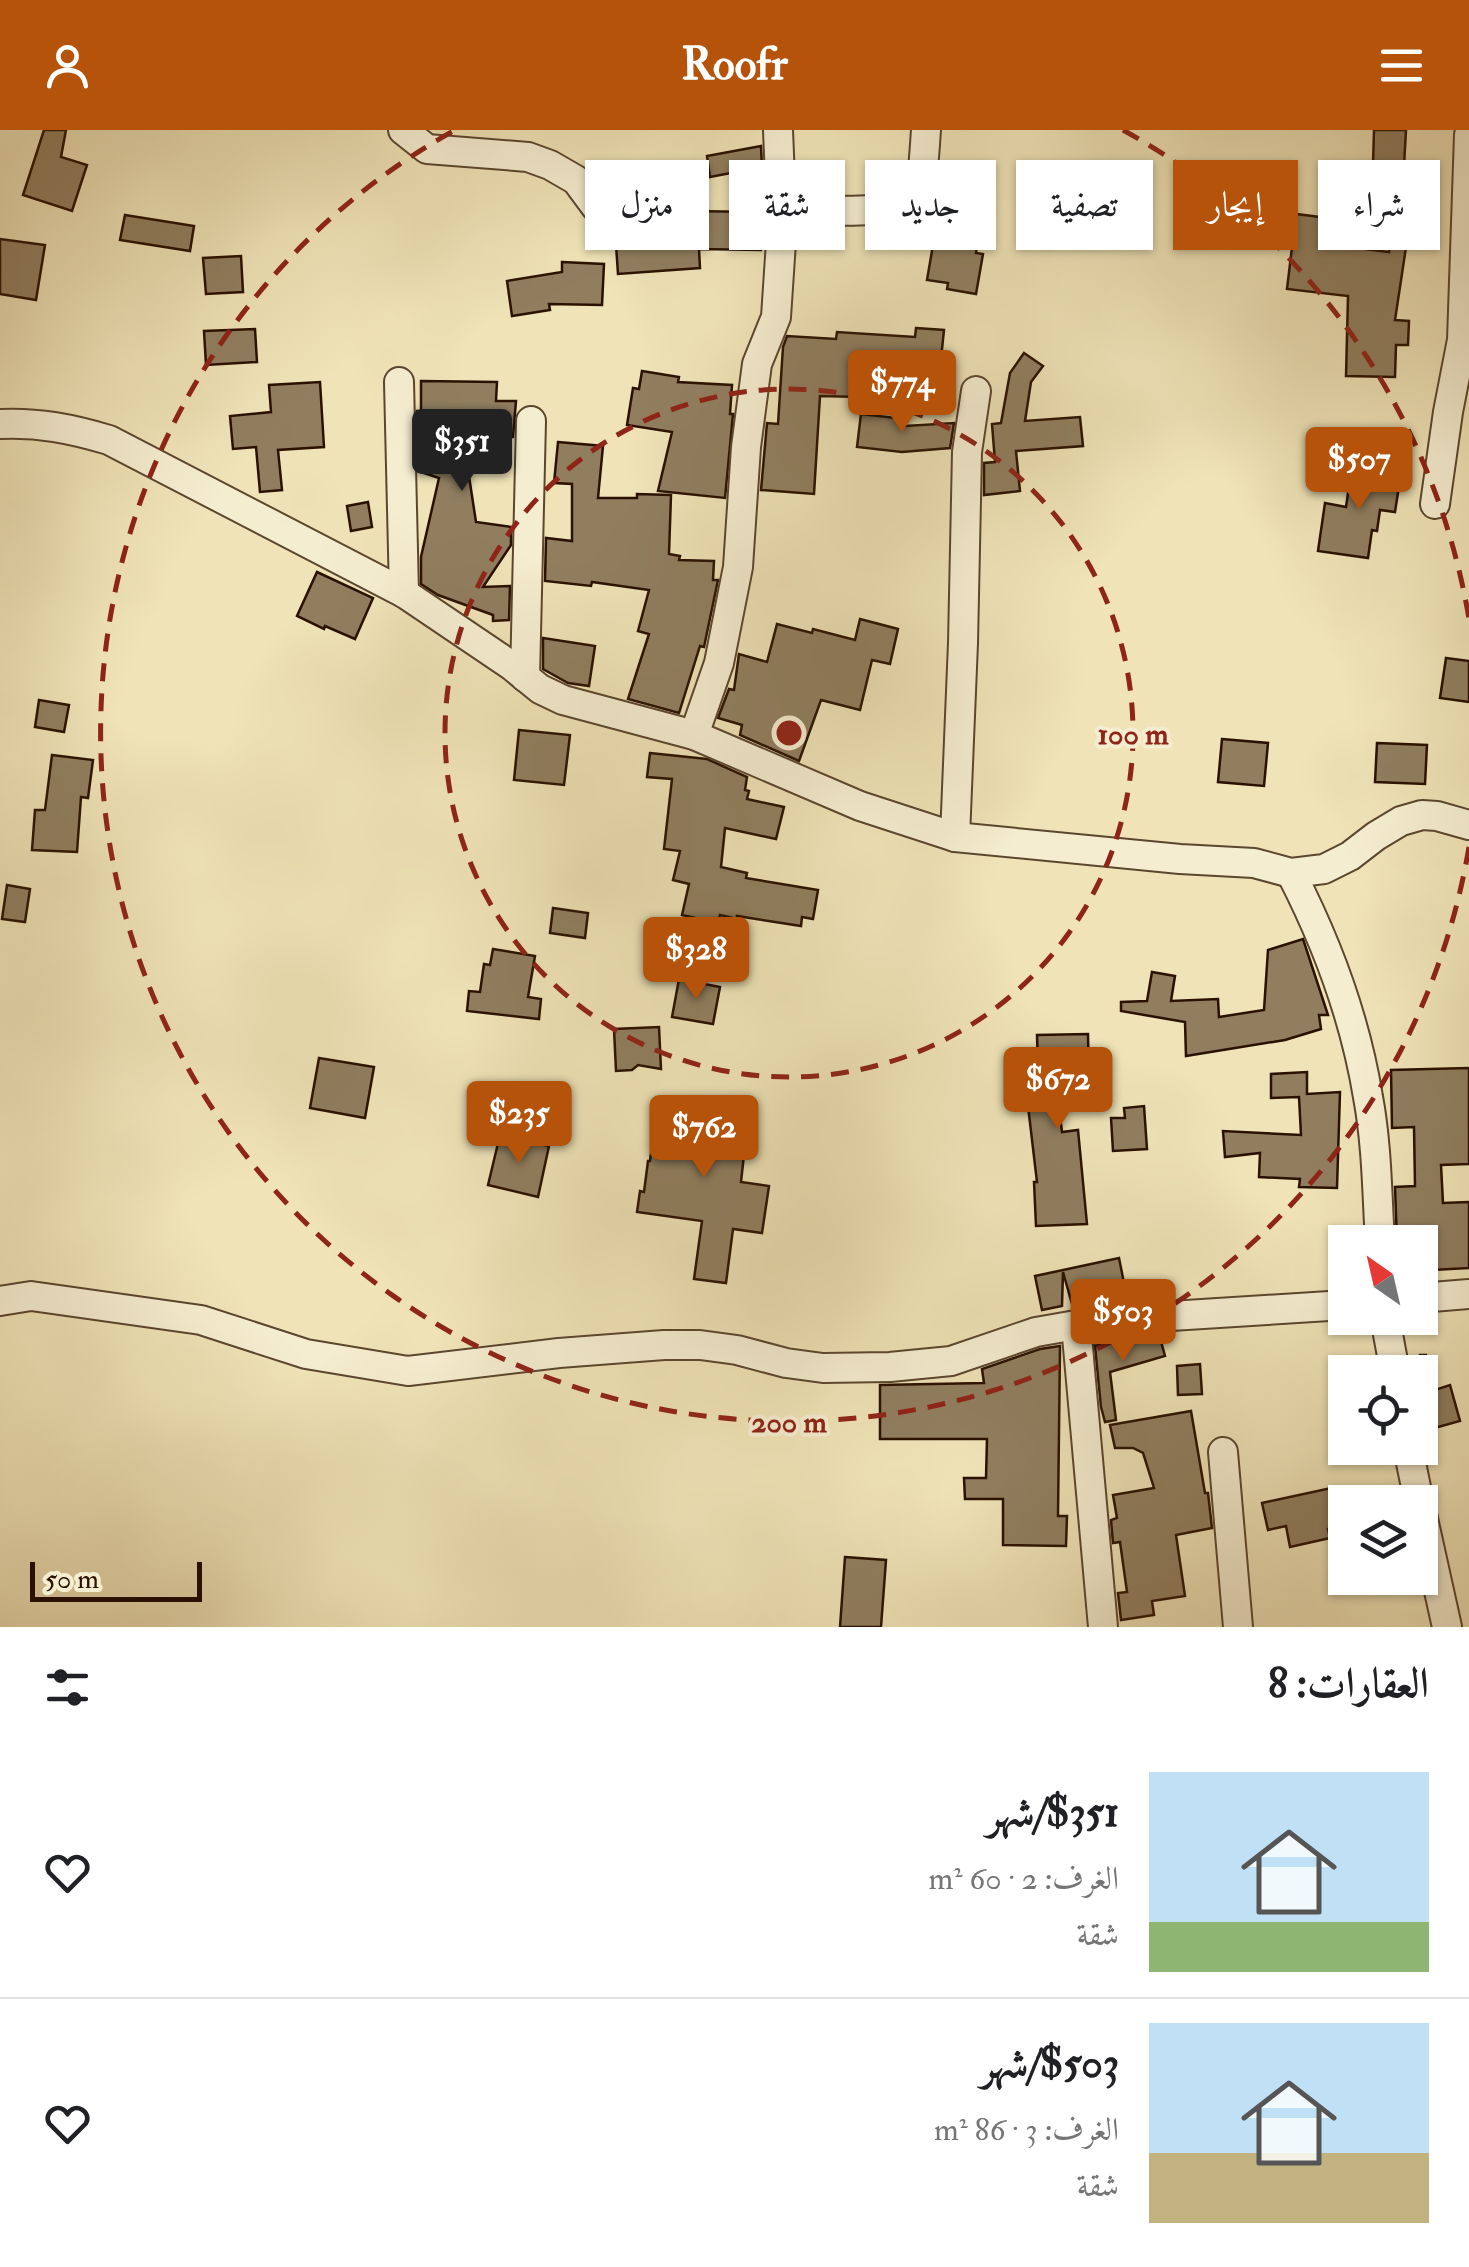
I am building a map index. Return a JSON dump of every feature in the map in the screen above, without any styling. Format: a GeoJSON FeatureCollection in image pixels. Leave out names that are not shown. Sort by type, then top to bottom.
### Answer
{"type":"FeatureCollection","features":[{"type":"Feature","properties":{"kind":"street"},"geometry":{"type":"LineString","coordinates":[[402,130],[428,150],[528,157],[550,164],[576,180],[585,192]]}},
{"type":"Feature","properties":{"kind":"street"},"geometry":{"type":"LineString","coordinates":[[778,130],[780,160]]}},
{"type":"Feature","properties":{"kind":"street"},"geometry":{"type":"LineString","coordinates":[[845,210],[888,210],[912,202],[919,193],[926,130]]}},
{"type":"Feature","properties":{"kind":"street"},"geometry":{"type":"LineString","coordinates":[[1434,504],[1448,412],[1466,341],[1469,135]]}},
{"type":"Feature","properties":{"kind":"street"},"geometry":{"type":"LineString","coordinates":[[694,736],[719,663],[738,567],[756,364],[776,316],[780,250]]}},
{"type":"Feature","properties":{"kind":"street"},"geometry":{"type":"LineString","coordinates":[[399,382],[404,593]]}},
{"type":"Feature","properties":{"kind":"street"},"geometry":{"type":"LineString","coordinates":[[955,837],[967,452],[976,391]]}},
{"type":"Feature","properties":{"kind":"street"},"geometry":{"type":"LineString","coordinates":[[525,676],[531,420]]}},
{"type":"Feature","properties":{"kind":"street"},"geometry":{"type":"LineString","coordinates":[[0,424],[30,422],[109,440],[404,593],[540,689],[563,700],[694,736],[860,806],[955,837],[1254,864],[1291,873],[1324,869],[1400,821],[1422,815],[1469,826]]}},
{"type":"Feature","properties":{"kind":"street"},"geometry":{"type":"LineString","coordinates":[[1291,873],[1332,960],[1360,1056],[1369,1101],[1379,1225]]}},
{"type":"Feature","properties":{"kind":"street"},"geometry":{"type":"LineString","coordinates":[[1438,1297],[1469,1294]]}},
{"type":"Feature","properties":{"kind":"street"},"geometry":{"type":"LineString","coordinates":[[0,1300],[30,1296],[201,1320],[306,1354],[408,1370],[664,1345],[736,1350],[824,1368],[890,1368],[950,1361],[1022,1336],[1076,1325]]}},
{"type":"Feature","properties":{"kind":"street"},"geometry":{"type":"LineString","coordinates":[[1076,1325],[1083,1332],[1123,1319],[1328,1306]]}},
{"type":"Feature","properties":{"kind":"street"},"geometry":{"type":"LineString","coordinates":[[1076,1325],[1103,1627]]}},
{"type":"Feature","properties":{"kind":"street"},"geometry":{"type":"LineString","coordinates":[[1223,1452],[1238,1627]]}},
{"type":"Feature","properties":{"kind":"street"},"geometry":{"type":"LineString","coordinates":[[1438,1586],[1447,1627]]}},
{"type":"Feature","properties":{"kind":"building"},"geometry":{"type":"Polygon","coordinates":[[[44,130],[66,130],[61,157],[87,165],[72,211],[23,195],[44,130]]]}},
{"type":"Feature","properties":{"kind":"building"},"geometry":{"type":"Polygon","coordinates":[[[1374,130],[1406,130],[1404,160],[1373,160],[1374,130]]]}},
{"type":"Feature","properties":{"kind":"building"},"geometry":{"type":"Polygon","coordinates":[[[761,146],[762,160],[729,160],[729,173],[710,177],[707,156],[761,146]]]}},
{"type":"Feature","properties":{"kind":"building"},"geometry":{"type":"Polygon","coordinates":[[[709,211],[729,212],[729,249],[709,249],[709,211]]]}},
{"type":"Feature","properties":{"kind":"building"},"geometry":{"type":"Polygon","coordinates":[[[1298,214],[1318,217],[1318,250],[1406,250],[1395,320],[1409,321],[1408,345],[1396,345],[1395,377],[1346,376],[1348,296],[1287,289],[1292,250],[1298,250],[1298,214]]]}},
{"type":"Feature","properties":{"kind":"building"},"geometry":{"type":"Polygon","coordinates":[[[125,215],[194,226],[190,251],[120,240],[125,215]]]}},
{"type":"Feature","properties":{"kind":"building"},"geometry":{"type":"Polygon","coordinates":[[[0,239],[45,245],[36,300],[0,294],[0,239]]]}},
{"type":"Feature","properties":{"kind":"building"},"geometry":{"type":"Polygon","coordinates":[[[616,250],[699,250],[700,268],[618,274],[616,250]]]}},
{"type":"Feature","properties":{"kind":"building"},"geometry":{"type":"Polygon","coordinates":[[[932,250],[976,250],[983,254],[976,294],[947,289],[948,283],[927,280],[932,250]]]}},
{"type":"Feature","properties":{"kind":"building"},"geometry":{"type":"Polygon","coordinates":[[[241,256],[243,292],[206,294],[203,258],[241,256]]]}},
{"type":"Feature","properties":{"kind":"building"},"geometry":{"type":"Polygon","coordinates":[[[562,262],[604,264],[602,305],[549,304],[550,310],[512,316],[507,281],[562,272],[562,262]]]}},
{"type":"Feature","properties":{"kind":"building"},"geometry":{"type":"Polygon","coordinates":[[[916,328],[944,330],[941,359],[863,356],[860,397],[820,396],[814,494],[761,490],[767,423],[778,424],[787,336],[836,339],[837,332],[915,337],[916,328]]]}},
{"type":"Feature","properties":{"kind":"building"},"geometry":{"type":"Polygon","coordinates":[[[255,329],[257,362],[206,365],[204,331],[255,329]]]}},
{"type":"Feature","properties":{"kind":"building"},"geometry":{"type":"Polygon","coordinates":[[[1024,353],[1043,366],[1031,382],[1025,421],[1080,417],[1083,446],[1016,451],[1020,491],[984,495],[984,463],[995,462],[992,424],[1001,423],[1010,373],[1024,353]]]}},
{"type":"Feature","properties":{"kind":"building"},"geometry":{"type":"Polygon","coordinates":[[[642,371],[679,377],[678,382],[732,385],[725,498],[658,491],[672,432],[627,425],[633,388],[639,389],[642,371]]]}},
{"type":"Feature","properties":{"kind":"building"},"geometry":{"type":"Polygon","coordinates":[[[421,381],[497,382],[496,401],[516,401],[513,437],[463,437],[476,522],[511,527],[511,545],[483,587],[510,586],[509,620],[493,621],[493,615],[438,595],[421,584],[421,557],[439,478],[421,472],[417,411],[421,411],[421,381]]]}},
{"type":"Feature","properties":{"kind":"building"},"geometry":{"type":"Polygon","coordinates":[[[320,382],[324,447],[278,450],[282,490],[260,492],[256,447],[233,449],[230,416],[271,412],[269,385],[320,382]]]}},
{"type":"Feature","properties":{"kind":"building"},"geometry":{"type":"Polygon","coordinates":[[[861,414],[905,419],[905,426],[954,423],[950,448],[902,452],[857,447],[861,414]]]}},
{"type":"Feature","properties":{"kind":"building"},"geometry":{"type":"Polygon","coordinates":[[[558,442],[603,446],[598,498],[671,495],[669,554],[680,556],[679,560],[714,561],[713,580],[718,580],[704,647],[700,646],[679,713],[628,699],[649,634],[638,631],[649,590],[592,582],[591,586],[545,581],[546,538],[572,541],[572,484],[554,483],[558,442]]]}},
{"type":"Feature","properties":{"kind":"building"},"geometry":{"type":"Polygon","coordinates":[[[1352,466],[1401,473],[1395,512],[1380,510],[1368,558],[1318,551],[1325,503],[1346,507],[1352,466]]]}},
{"type":"Feature","properties":{"kind":"building"},"geometry":{"type":"Polygon","coordinates":[[[368,502],[372,527],[351,531],[347,506],[368,502]]]}},
{"type":"Feature","properties":{"kind":"building"},"geometry":{"type":"Polygon","coordinates":[[[317,572],[373,598],[355,639],[297,616],[317,572]]]}},
{"type":"Feature","properties":{"kind":"building"},"geometry":{"type":"Polygon","coordinates":[[[860,619],[898,629],[890,664],[872,660],[860,710],[821,700],[799,761],[740,735],[742,725],[718,718],[729,689],[734,690],[739,654],[767,662],[777,624],[855,640],[860,619]]]}},
{"type":"Feature","properties":{"kind":"building"},"geometry":{"type":"Polygon","coordinates":[[[543,638],[595,646],[589,686],[568,683],[543,669],[543,638]]]}},
{"type":"Feature","properties":{"kind":"building"},"geometry":{"type":"Polygon","coordinates":[[[1446,658],[1469,661],[1469,702],[1440,698],[1446,658]]]}},
{"type":"Feature","properties":{"kind":"building"},"geometry":{"type":"Polygon","coordinates":[[[39,700],[69,705],[64,732],[35,727],[39,700]]]}},
{"type":"Feature","properties":{"kind":"building"},"geometry":{"type":"Polygon","coordinates":[[[519,730],[570,735],[564,785],[514,780],[519,730]]]}},
{"type":"Feature","properties":{"kind":"building"},"geometry":{"type":"Polygon","coordinates":[[[1222,739],[1268,743],[1264,786],[1218,782],[1222,739]]]}},
{"type":"Feature","properties":{"kind":"building"},"geometry":{"type":"Polygon","coordinates":[[[1377,743],[1427,745],[1425,784],[1375,782],[1377,743]]]}},
{"type":"Feature","properties":{"kind":"building"},"geometry":{"type":"Polygon","coordinates":[[[650,753],[707,759],[747,777],[747,799],[784,807],[776,839],[725,828],[721,867],[747,873],[746,878],[818,890],[813,919],[802,917],[801,926],[720,915],[718,923],[682,915],[689,884],[673,880],[680,851],[664,849],[672,779],[647,777],[650,753]]]}},
{"type":"Feature","properties":{"kind":"building"},"geometry":{"type":"Polygon","coordinates":[[[52,755],[93,760],[88,798],[81,797],[77,852],[32,850],[35,810],[45,810],[52,755]]]}},
{"type":"Feature","properties":{"kind":"building"},"geometry":{"type":"Polygon","coordinates":[[[7,885],[30,889],[25,922],[2,919],[7,885]]]}},
{"type":"Feature","properties":{"kind":"building"},"geometry":{"type":"Polygon","coordinates":[[[553,908],[588,913],[585,938],[550,933],[553,908]]]}},
{"type":"Feature","properties":{"kind":"building"},"geometry":{"type":"Polygon","coordinates":[[[1303,939],[1328,1015],[1319,1015],[1321,1029],[1285,1040],[1186,1056],[1185,1022],[1121,1011],[1121,1002],[1147,1001],[1152,972],[1175,976],[1171,1001],[1218,999],[1219,1017],[1264,1010],[1268,950],[1303,939]]]}},
{"type":"Feature","properties":{"kind":"building"},"geometry":{"type":"Polygon","coordinates":[[[493,949],[535,956],[528,997],[541,999],[539,1019],[467,1011],[469,991],[480,992],[484,964],[490,965],[493,949]]]}},
{"type":"Feature","properties":{"kind":"building"},"geometry":{"type":"Polygon","coordinates":[[[679,979],[720,987],[713,1024],[672,1017],[679,979]]]}},
{"type":"Feature","properties":{"kind":"building"},"geometry":{"type":"Polygon","coordinates":[[[659,1027],[661,1069],[638,1065],[632,1070],[616,1071],[614,1029],[659,1027]]]}},
{"type":"Feature","properties":{"kind":"building"},"geometry":{"type":"Polygon","coordinates":[[[1088,1034],[1089,1084],[1056,1085],[1062,1132],[1078,1130],[1087,1224],[1036,1226],[1037,1182],[1028,1106],[1039,1104],[1037,1035],[1088,1034]]]}},
{"type":"Feature","properties":{"kind":"building"},"geometry":{"type":"Polygon","coordinates":[[[319,1058],[374,1067],[365,1118],[310,1108],[319,1058]]]}},
{"type":"Feature","properties":{"kind":"building"},"geometry":{"type":"Polygon","coordinates":[[[1469,1068],[1469,1164],[1441,1165],[1443,1203],[1469,1202],[1469,1268],[1438,1270],[1438,1225],[1396,1225],[1395,1187],[1415,1186],[1414,1127],[1392,1128],[1391,1070],[1469,1068]]]}},
{"type":"Feature","properties":{"kind":"building"},"geometry":{"type":"Polygon","coordinates":[[[1307,1072],[1307,1094],[1340,1092],[1337,1188],[1299,1187],[1300,1179],[1259,1177],[1260,1153],[1225,1157],[1223,1131],[1301,1135],[1299,1097],[1271,1098],[1271,1074],[1307,1072]]]}},
{"type":"Feature","properties":{"kind":"building"},"geometry":{"type":"Polygon","coordinates":[[[664,1100],[749,1109],[741,1182],[769,1186],[762,1233],[733,1229],[726,1283],[694,1279],[702,1221],[637,1212],[653,1136],[659,1137],[664,1100]]]}},
{"type":"Feature","properties":{"kind":"building"},"geometry":{"type":"Polygon","coordinates":[[[1144,1106],[1147,1149],[1113,1151],[1111,1118],[1125,1118],[1124,1108],[1144,1106]]]}},
{"type":"Feature","properties":{"kind":"building"},"geometry":{"type":"Polygon","coordinates":[[[500,1135],[549,1146],[538,1197],[488,1185],[500,1135]]]}},
{"type":"Feature","properties":{"kind":"building"},"geometry":{"type":"Polygon","coordinates":[[[1119,1258],[1126,1293],[1072,1304],[1063,1272],[1062,1306],[1042,1310],[1035,1276],[1119,1258]]]}},
{"type":"Feature","properties":{"kind":"building"},"geometry":{"type":"Polygon","coordinates":[[[1159,1334],[1165,1356],[1110,1372],[1116,1420],[1105,1422],[1095,1346],[1159,1334]]]}},
{"type":"Feature","properties":{"kind":"building"},"geometry":{"type":"Polygon","coordinates":[[[1060,1346],[1058,1516],[1067,1516],[1066,1546],[1003,1545],[1003,1499],[965,1499],[964,1478],[986,1478],[987,1439],[880,1439],[880,1385],[984,1383],[982,1369],[1060,1346]]]}},
{"type":"Feature","properties":{"kind":"building"},"geometry":{"type":"Polygon","coordinates":[[[1200,1364],[1202,1394],[1178,1395],[1177,1366],[1200,1364]]]}},
{"type":"Feature","properties":{"kind":"building"},"geometry":{"type":"Polygon","coordinates":[[[1450,1385],[1460,1421],[1438,1427],[1438,1389],[1450,1385]]]}},
{"type":"Feature","properties":{"kind":"building"},"geometry":{"type":"Polygon","coordinates":[[[1191,1411],[1212,1528],[1176,1535],[1185,1596],[1152,1601],[1154,1615],[1121,1620],[1118,1593],[1127,1592],[1120,1542],[1113,1543],[1111,1520],[1117,1518],[1113,1495],[1154,1488],[1143,1453],[1133,1448],[1115,1448],[1110,1425],[1191,1411]]]}},
{"type":"Feature","properties":{"kind":"building"},"geometry":{"type":"Polygon","coordinates":[[[1328,1489],[1328,1538],[1290,1547],[1286,1526],[1268,1530],[1262,1503],[1328,1489]]]}},
{"type":"Feature","properties":{"kind":"building"},"geometry":{"type":"Polygon","coordinates":[[[845,1557],[886,1560],[881,1627],[840,1627],[845,1557]]]}}]}
